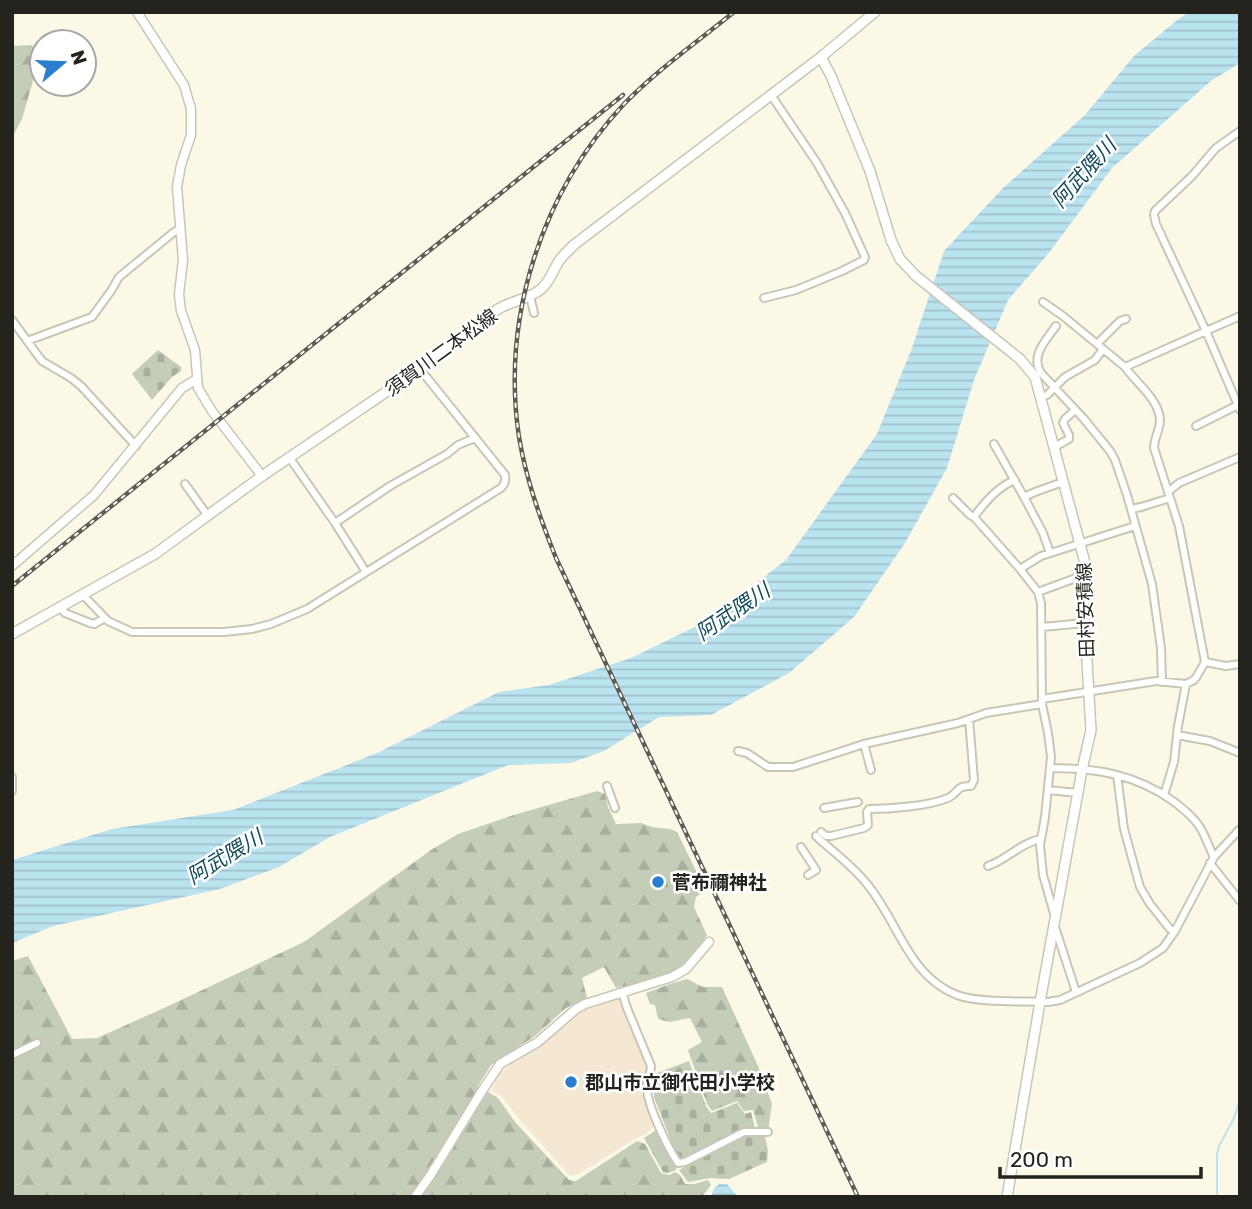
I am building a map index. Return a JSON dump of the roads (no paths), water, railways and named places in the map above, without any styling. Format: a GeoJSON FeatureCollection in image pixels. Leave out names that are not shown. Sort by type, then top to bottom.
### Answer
{"type":"FeatureCollection","features":[{"type":"Feature","properties":{"kind":"main road","name":"須賀川二本松線"},"geometry":{"type":"LineString","coordinates":[[12,634],[155,554],[289,457],[420,369],[498,309],[541,289],[558,263],[575,244],[821,57],[873,13]]}},
{"type":"Feature","properties":{"kind":"main road","name":"田村安積線"},"geometry":{"type":"LineString","coordinates":[[821,57],[870,172],[896,251],[903,264],[1004,345],[1032,372],[1084,559],[1084,623],[1091,730],[1007,1197]]}},
{"type":"Feature","properties":{"kind":"street"},"geometry":{"type":"LineString","coordinates":[[137,12],[184,85],[190,103],[191,135],[177,187],[183,260],[180,302],[195,350],[200,393],[262,476]]}},
{"type":"Feature","properties":{"kind":"street"},"geometry":{"type":"LineString","coordinates":[[764,298],[799,289],[842,271],[865,257],[845,213],[817,163],[771,95]]}},
{"type":"Feature","properties":{"kind":"street"},"geometry":{"type":"LineString","coordinates":[[1196,426],[1239,406],[1154,215],[1216,148],[1240,131]]}},
{"type":"Feature","properties":{"kind":"street"},"geometry":{"type":"LineString","coordinates":[[27,341],[92,317],[119,276],[181,228]]}},
{"type":"Feature","properties":{"kind":"street"},"geometry":{"type":"LineString","coordinates":[[530,296],[534,313]]}},
{"type":"Feature","properties":{"kind":"street"},"geometry":{"type":"LineString","coordinates":[[738,751],[747,753],[768,767],[787,767],[864,744],[1088,690],[1156,681],[1186,684],[1197,676],[1205,662],[1181,536],[1154,448],[1160,420],[1157,408],[1125,367],[1043,302]]}},
{"type":"Feature","properties":{"kind":"street"},"geometry":{"type":"LineString","coordinates":[[1125,367],[1240,316]]}},
{"type":"Feature","properties":{"kind":"street"},"geometry":{"type":"LineString","coordinates":[[1097,344],[1120,321],[1126,319]]}},
{"type":"Feature","properties":{"kind":"street"},"geometry":{"type":"LineString","coordinates":[[12,320],[42,361],[81,386],[136,446]]}},
{"type":"Feature","properties":{"kind":"street"},"geometry":{"type":"LineString","coordinates":[[1056,326],[1037,355],[1038,369],[1110,451],[1119,470],[1153,592],[1161,648],[1162,682]]}},
{"type":"Feature","properties":{"kind":"street"},"geometry":{"type":"LineString","coordinates":[[1041,397],[1047,395],[1065,377],[1095,360],[1104,349]]}},
{"type":"Feature","properties":{"kind":"street"},"geometry":{"type":"LineString","coordinates":[[83,595],[105,618],[123,629],[142,633],[243,631],[271,624],[307,609],[503,486],[505,475],[420,369]]}},
{"type":"Feature","properties":{"kind":"street"},"geometry":{"type":"LineString","coordinates":[[12,566],[94,495],[183,388],[197,379]]}},
{"type":"Feature","properties":{"kind":"street"},"geometry":{"type":"LineString","coordinates":[[1054,447],[1069,439],[1063,422],[1075,410]]}},
{"type":"Feature","properties":{"kind":"street"},"geometry":{"type":"LineString","coordinates":[[335,523],[390,486],[475,438]]}},
{"type":"Feature","properties":{"kind":"street"},"geometry":{"type":"LineString","coordinates":[[994,444],[1043,533],[1050,553]]}},
{"type":"Feature","properties":{"kind":"street"},"geometry":{"type":"LineString","coordinates":[[289,457],[366,572]]}},
{"type":"Feature","properties":{"kind":"street"},"geometry":{"type":"LineString","coordinates":[[1130,509],[1169,495],[1179,483],[1240,457]]}},
{"type":"Feature","properties":{"kind":"street"},"geometry":{"type":"LineString","coordinates":[[974,517],[1001,488],[1015,480]]}},
{"type":"Feature","properties":{"kind":"street"},"geometry":{"type":"LineString","coordinates":[[1024,498],[1063,482]]}},
{"type":"Feature","properties":{"kind":"street"},"geometry":{"type":"LineString","coordinates":[[185,484],[208,516]]}},
{"type":"Feature","properties":{"kind":"street"},"geometry":{"type":"LineString","coordinates":[[953,498],[974,517],[1020,569],[1038,592],[1041,603],[1042,701],[1050,750],[1045,817],[1040,839],[1043,875],[1076,992]]}},
{"type":"Feature","properties":{"kind":"street"},"geometry":{"type":"LineString","coordinates":[[1020,569],[1041,556],[1135,526]]}},
{"type":"Feature","properties":{"kind":"street"},"geometry":{"type":"LineString","coordinates":[[1038,592],[1084,575]]}},
{"type":"Feature","properties":{"kind":"street"},"geometry":{"type":"LineString","coordinates":[[60,607],[65,613],[90,623],[105,618]]}},
{"type":"Feature","properties":{"kind":"street"},"geometry":{"type":"LineString","coordinates":[[1042,627],[1084,623]]}},
{"type":"Feature","properties":{"kind":"street"},"geometry":{"type":"LineString","coordinates":[[1205,662],[1238,666]]}},
{"type":"Feature","properties":{"kind":"street"},"geometry":{"type":"LineString","coordinates":[[1164,795],[1174,762],[1186,684]]}},
{"type":"Feature","properties":{"kind":"street"},"geometry":{"type":"LineString","coordinates":[[969,719],[974,777],[971,786],[960,787],[950,797],[920,805],[869,809],[868,825],[864,828],[831,836],[818,834],[867,884],[919,967],[931,981],[948,991],[965,997],[1056,1002],[1152,956],[1163,948],[1175,931],[1212,860],[1240,829]]}},
{"type":"Feature","properties":{"kind":"street"},"geometry":{"type":"LineString","coordinates":[[1177,734],[1210,741],[1240,753]]}},
{"type":"Feature","properties":{"kind":"street"},"geometry":{"type":"LineString","coordinates":[[864,744],[871,770]]}},
{"type":"Feature","properties":{"kind":"street"},"geometry":{"type":"LineString","coordinates":[[1050,768],[1117,775],[1141,782],[1164,795],[1197,823],[1212,860],[1240,901]]}},
{"type":"Feature","properties":{"kind":"street"},"geometry":{"type":"LineString","coordinates":[[1117,775],[1124,830],[1140,887],[1150,904],[1170,929],[1175,931]]}},
{"type":"Feature","properties":{"kind":"street"},"geometry":{"type":"LineString","coordinates":[[12,777],[12,791]]}},
{"type":"Feature","properties":{"kind":"street"},"geometry":{"type":"LineString","coordinates":[[607,786],[615,808]]}},
{"type":"Feature","properties":{"kind":"street"},"geometry":{"type":"LineString","coordinates":[[1048,790],[1078,793]]}},
{"type":"Feature","properties":{"kind":"street"},"geometry":{"type":"LineString","coordinates":[[824,808],[858,802]]}},
{"type":"Feature","properties":{"kind":"street"},"geometry":{"type":"LineString","coordinates":[[988,866],[1024,844],[1040,839]]}},
{"type":"Feature","properties":{"kind":"street"},"geometry":{"type":"LineString","coordinates":[[801,847],[816,870],[808,875]]}},
{"type":"Feature","properties":{"kind":"street"},"geometry":{"type":"LineString","coordinates":[[415,1197],[500,1064],[538,1042],[585,1004],[672,977],[685,969],[709,942]]}},
{"type":"Feature","properties":{"kind":"street"},"geometry":{"type":"LineString","coordinates":[[622,992],[652,1066],[647,1087],[650,1103],[678,1163],[744,1132],[768,1132]]}},
{"type":"Feature","properties":{"kind":"street"},"geometry":{"type":"LineString","coordinates":[[12,1055],[37,1044]]}},
{"type":"Feature","properties":{"kind":"water","name":"阿武隈川"},"geometry":{"type":"Polygon","coordinates":[[[1189,12],[1240,12],[1240,63],[1211,81],[1112,168],[1048,254],[1008,300],[974,380],[947,468],[905,543],[854,617],[789,673],[711,715],[659,717],[604,751],[571,763],[508,765],[330,837],[279,867],[220,889],[53,926],[12,943],[12,860],[112,829],[233,810],[377,753],[499,692],[549,685],[631,658],[709,620],[786,560],[877,434],[912,348],[944,251],[1003,188],[1085,115],[1134,56],[1189,12]]]}},
{"type":"Feature","properties":{"kind":"water"},"geometry":{"type":"Polygon","coordinates":[[[719,1184],[727,1184],[738,1197],[711,1197],[714,1188],[719,1184]]]}},
{"type":"Feature","properties":{"kind":"waterway"},"geometry":{"type":"LineString","coordinates":[[1217,1197],[1217,1154],[1240,1099]]}},
{"type":"Feature","properties":{"kind":"railway"},"geometry":{"type":"LineString","coordinates":[[734,12],[624,104],[595,139],[570,176],[550,216],[534,258],[523,302],[516,347],[515,392],[519,437],[534,498],[556,558],[858,1197]]}},
{"type":"Feature","properties":{"kind":"railway"},"geometry":{"type":"LineString","coordinates":[[12,586],[623,95]]}},
{"type":"Feature","properties":{"kind":"place","name":"菅布禰神社"},"geometry":{"type":"Point","coordinates":[658,882]}},
{"type":"Feature","properties":{"kind":"place","name":"郡山市立御代田小学校"},"geometry":{"type":"Point","coordinates":[571,1082]}}]}
